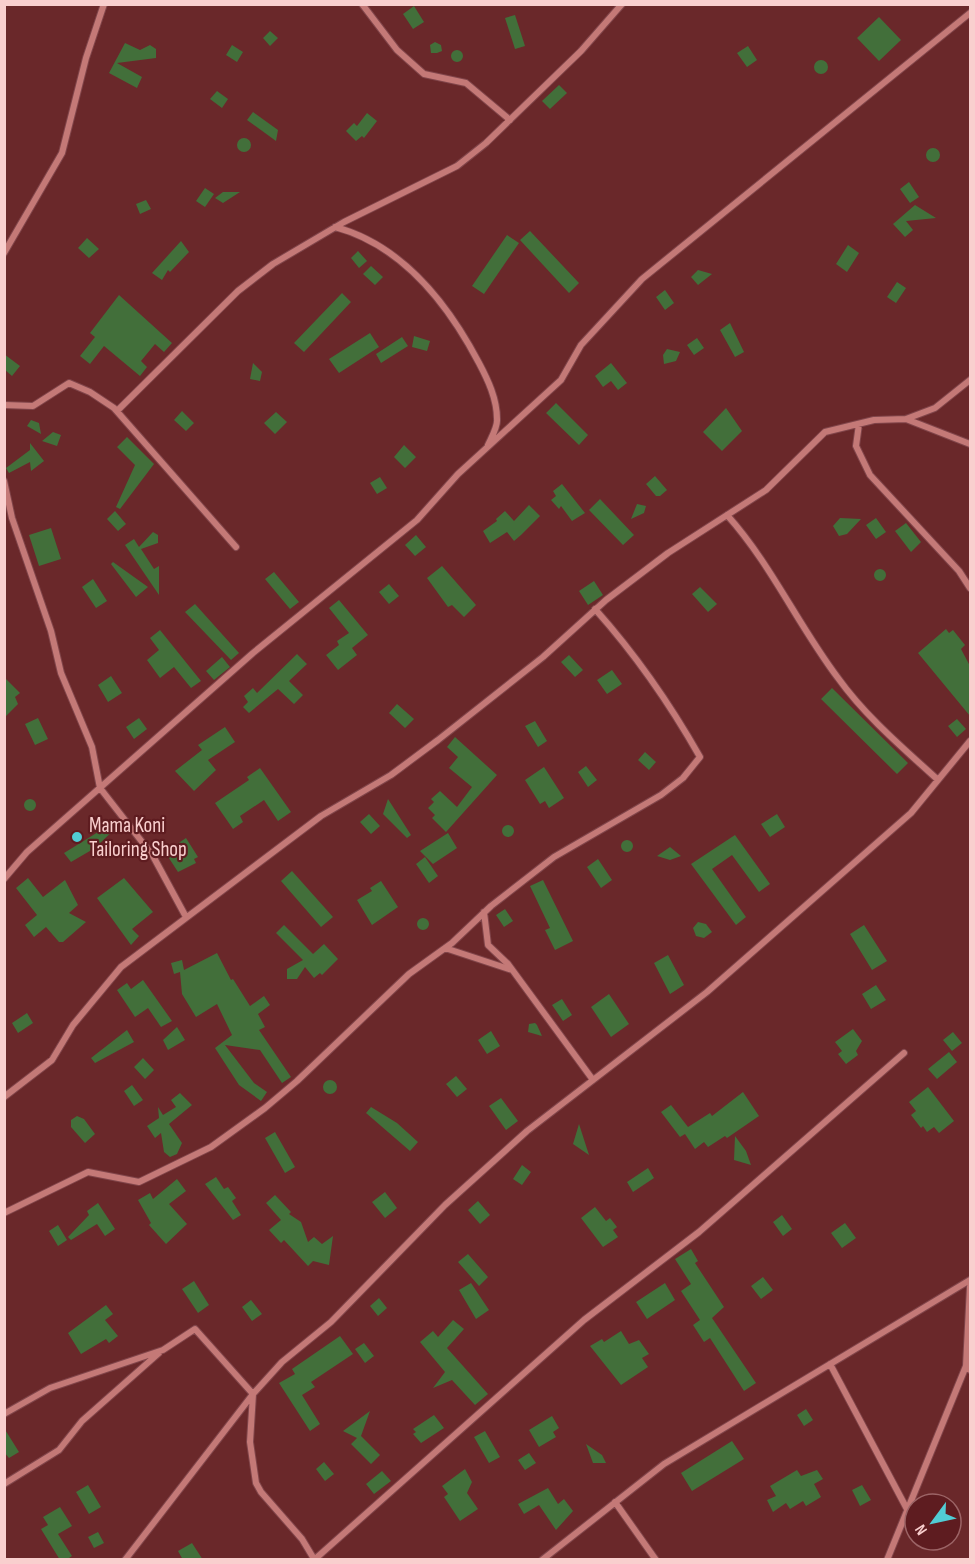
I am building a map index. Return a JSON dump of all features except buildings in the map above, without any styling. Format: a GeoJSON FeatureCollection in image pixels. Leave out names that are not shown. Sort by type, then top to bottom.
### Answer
{"type":"FeatureCollection","features":[{"type":"Feature","properties":{"kind":"street"},"geometry":{"type":"LineString","coordinates":[[4,253],[62,153],[86,58],[104,4]]}},
{"type":"Feature","properties":{"kind":"street"},"geometry":{"type":"LineString","coordinates":[[362,4],[397,50],[424,74],[466,84],[510,120]]}},
{"type":"Feature","properties":{"kind":"street"},"geometry":{"type":"LineString","coordinates":[[117,411],[238,291],[273,264],[335,227],[457,166],[486,143],[581,51],[622,4]]}},
{"type":"Feature","properties":{"kind":"street"},"geometry":{"type":"LineString","coordinates":[[4,879],[27,852],[253,653],[417,520],[487,448],[561,380],[581,345],[642,279],[970,13]]}},
{"type":"Feature","properties":{"kind":"street"},"geometry":{"type":"LineString","coordinates":[[335,227],[353,232],[404,264],[444,304],[490,386],[498,421],[487,448]]}},
{"type":"Feature","properties":{"kind":"street"},"geometry":{"type":"LineString","coordinates":[[4,1097],[52,1060],[73,1025],[121,967],[321,816],[391,775],[438,740],[543,657],[596,609],[668,553],[766,489],[825,432],[859,424],[906,419],[935,408],[970,380]]}},
{"type":"Feature","properties":{"kind":"street"},"geometry":{"type":"LineString","coordinates":[[4,405],[33,406],[69,383],[90,392],[117,411],[236,547]]}},
{"type":"Feature","properties":{"kind":"street"},"geometry":{"type":"LineString","coordinates":[[906,419],[970,444]]}},
{"type":"Feature","properties":{"kind":"street"},"geometry":{"type":"LineString","coordinates":[[859,424],[856,446],[870,475],[959,571],[970,588]]}},
{"type":"Feature","properties":{"kind":"street"},"geometry":{"type":"LineString","coordinates":[[4,481],[12,518],[51,631],[61,673],[92,747],[100,788],[153,856],[186,917]]}},
{"type":"Feature","properties":{"kind":"street"},"geometry":{"type":"LineString","coordinates":[[727,515],[752,542],[838,680],[871,718],[938,780]]}},
{"type":"Feature","properties":{"kind":"street"},"geometry":{"type":"LineString","coordinates":[[4,1213],[88,1172],[139,1182],[211,1147],[273,1101],[409,974],[445,948],[484,912],[554,857],[661,795],[683,778],[700,757],[675,713],[629,648],[596,609]]}},
{"type":"Feature","properties":{"kind":"street"},"geometry":{"type":"LineString","coordinates":[[125,1560],[253,1394],[282,1362],[332,1322],[445,1205],[527,1131],[707,992],[911,813],[970,741]]}},
{"type":"Feature","properties":{"kind":"street"},"geometry":{"type":"LineString","coordinates":[[484,912],[488,945],[513,970],[593,1080]]}},
{"type":"Feature","properties":{"kind":"street"},"geometry":{"type":"LineString","coordinates":[[445,948],[513,970]]}},
{"type":"Feature","properties":{"kind":"street"},"geometry":{"type":"LineString","coordinates":[[4,1484],[59,1450],[82,1421],[163,1350],[195,1329],[253,1394],[250,1442],[256,1483],[261,1492],[302,1539],[314,1559],[584,1320],[699,1232],[904,1053]]}},
{"type":"Feature","properties":{"kind":"street"},"geometry":{"type":"LineString","coordinates":[[542,1560],[663,1464],[970,1280]]}},
{"type":"Feature","properties":{"kind":"street"},"geometry":{"type":"LineString","coordinates":[[916,1492],[968,1368],[970,1287]]}},
{"type":"Feature","properties":{"kind":"street"},"geometry":{"type":"LineString","coordinates":[[4,1414],[50,1388],[163,1350]]}},
{"type":"Feature","properties":{"kind":"street"},"geometry":{"type":"LineString","coordinates":[[830,1364],[903,1502]]}},
{"type":"Feature","properties":{"kind":"street"},"geometry":{"type":"LineString","coordinates":[[615,1502],[656,1560]]}},
{"type":"Feature","properties":{"kind":"street"},"geometry":{"type":"LineString","coordinates":[[887,1560],[903,1523]]}},
{"type":"Feature","properties":{"kind":"place","name":"Mama Koni Tailoring Shop"},"geometry":{"type":"Point","coordinates":[77,837]}}]}
